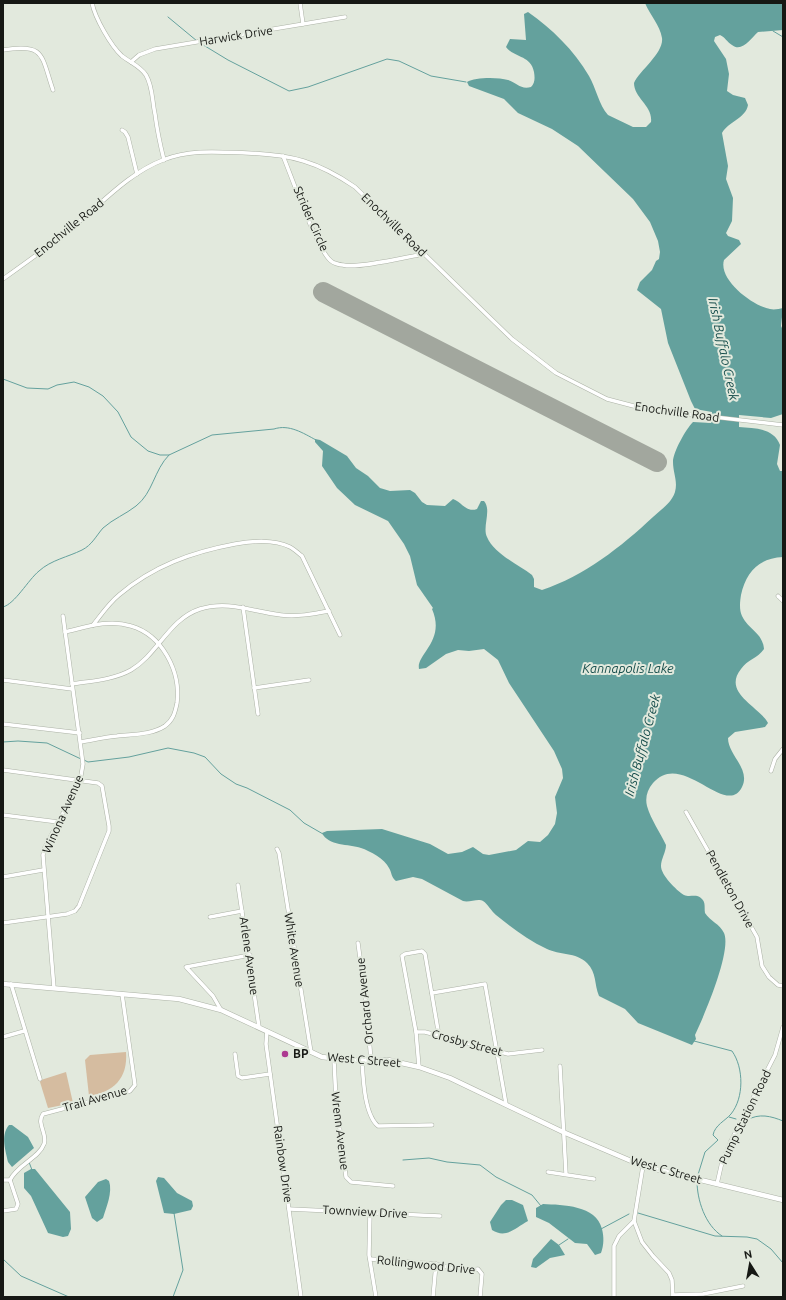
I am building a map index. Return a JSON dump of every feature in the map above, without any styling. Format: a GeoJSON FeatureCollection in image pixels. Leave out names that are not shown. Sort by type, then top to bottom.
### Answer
{"type":"FeatureCollection","features":[{"type":"Feature","properties":{"kind":"main road","name":"West C Street"},"geometry":{"type":"LineString","coordinates":[[3,984],[179,999],[221,1010],[310,1052],[334,1060],[388,1060],[419,1067],[450,1078],[563,1132],[644,1166],[783,1200]]}},
{"type":"Feature","properties":{"kind":"street"},"geometry":{"type":"LineString","coordinates":[[92,3],[96,16],[106,34],[122,56],[145,74],[151,85],[158,137],[164,160]]}},
{"type":"Feature","properties":{"kind":"street"},"geometry":{"type":"LineString","coordinates":[[300,3],[303,24]]}},
{"type":"Feature","properties":{"kind":"street","name":"Harwick Drive"},"geometry":{"type":"LineString","coordinates":[[131,62],[139,55],[155,49],[345,17]]}},
{"type":"Feature","properties":{"kind":"street"},"geometry":{"type":"LineString","coordinates":[[3,50],[23,47],[35,50],[40,54],[53,90]]}},
{"type":"Feature","properties":{"kind":"street"},"geometry":{"type":"LineString","coordinates":[[122,130],[128,137],[136,174]]}},
{"type":"Feature","properties":{"kind":"street","name":"Enochville Road"},"geometry":{"type":"LineString","coordinates":[[3,278],[73,227],[136,174],[164,160],[202,152],[283,156],[315,164],[338,175],[355,187],[512,339],[556,374],[607,399],[644,409],[783,425]]}},
{"type":"Feature","properties":{"kind":"street","name":"Strider Circle"},"geometry":{"type":"LineString","coordinates":[[283,156],[312,228],[323,250],[331,261],[344,266],[424,254]]}},
{"type":"Feature","properties":{"kind":"street"},"geometry":{"type":"LineString","coordinates":[[93,625],[117,596],[160,568],[192,554],[252,541],[281,544],[290,547],[302,556],[340,635]]}},
{"type":"Feature","properties":{"kind":"street"},"geometry":{"type":"LineString","coordinates":[[778,596],[783,601]]}},
{"type":"Feature","properties":{"kind":"street"},"geometry":{"type":"LineString","coordinates":[[72,684],[114,676],[131,670],[159,644],[174,625],[199,609],[228,605],[280,615],[294,616],[329,611]]}},
{"type":"Feature","properties":{"kind":"street"},"geometry":{"type":"LineString","coordinates":[[243,607],[258,714]]}},
{"type":"Feature","properties":{"kind":"street","name":"Winona Avenue"},"geometry":{"type":"LineString","coordinates":[[54,988],[44,870],[45,847],[80,781],[83,764],[63,616]]}},
{"type":"Feature","properties":{"kind":"street"},"geometry":{"type":"LineString","coordinates":[[65,632],[93,625],[110,623],[130,626],[146,634],[159,644],[172,666],[177,680],[177,700],[172,720],[155,731],[81,742]]}},
{"type":"Feature","properties":{"kind":"street"},"geometry":{"type":"LineString","coordinates":[[3,680],[72,689]]}},
{"type":"Feature","properties":{"kind":"street"},"geometry":{"type":"LineString","coordinates":[[254,688],[309,680]]}},
{"type":"Feature","properties":{"kind":"street"},"geometry":{"type":"LineString","coordinates":[[3,724],[80,733]]}},
{"type":"Feature","properties":{"kind":"street"},"geometry":{"type":"LineString","coordinates":[[771,771],[775,759],[783,748]]}},
{"type":"Feature","properties":{"kind":"street"},"geometry":{"type":"LineString","coordinates":[[3,770],[98,783],[102,786],[109,826],[109,831],[79,906],[75,911],[67,914],[3,923]]}},
{"type":"Feature","properties":{"kind":"street","name":"Pendleton Drive"},"geometry":{"type":"LineString","coordinates":[[686,812],[757,937],[762,966],[769,977],[778,985],[783,986]]}},
{"type":"Feature","properties":{"kind":"street"},"geometry":{"type":"LineString","coordinates":[[3,815],[58,822]]}},
{"type":"Feature","properties":{"kind":"street","name":"White Avenue"},"geometry":{"type":"LineString","coordinates":[[277,849],[280,853],[310,1052]]}},
{"type":"Feature","properties":{"kind":"street"},"geometry":{"type":"LineString","coordinates":[[3,876],[44,870]]}},
{"type":"Feature","properties":{"kind":"street","name":"Arlene Avenue"},"geometry":{"type":"LineString","coordinates":[[238,885],[250,955],[259,1027]]}},
{"type":"Feature","properties":{"kind":"street"},"geometry":{"type":"LineString","coordinates":[[210,917],[242,911]]}},
{"type":"Feature","properties":{"kind":"street","name":"Orchard Avenue"},"geometry":{"type":"LineString","coordinates":[[358,943],[366,1003],[371,1060]]}},
{"type":"Feature","properties":{"kind":"street"},"geometry":{"type":"LineString","coordinates":[[419,1067],[416,1032],[402,956],[405,954],[422,951],[425,954],[439,1036]]}},
{"type":"Feature","properties":{"kind":"street"},"geometry":{"type":"LineString","coordinates":[[221,1010],[213,996],[186,967],[250,955]]}},
{"type":"Feature","properties":{"kind":"street"},"geometry":{"type":"LineString","coordinates":[[11,984],[24,1031],[40,1079]]}},
{"type":"Feature","properties":{"kind":"street"},"geometry":{"type":"LineString","coordinates":[[432,993],[485,984],[506,1104]]}},
{"type":"Feature","properties":{"kind":"street","name":"Trail Avenue"},"geometry":{"type":"LineString","coordinates":[[10,1180],[13,1173],[40,1151],[44,1145],[45,1140],[41,1123],[43,1114],[130,1090],[135,1085],[122,994]]}},
{"type":"Feature","properties":{"kind":"street","name":"Pump Station Road"},"geometry":{"type":"LineString","coordinates":[[717,1184],[722,1162],[731,1141],[775,1055],[783,1027]]}},
{"type":"Feature","properties":{"kind":"street"},"geometry":{"type":"LineString","coordinates":[[3,1037],[24,1031]]}},
{"type":"Feature","properties":{"kind":"street","name":"Rainbow Drive"},"geometry":{"type":"LineString","coordinates":[[268,1031],[266,1044],[301,1297]]}},
{"type":"Feature","properties":{"kind":"street","name":"Crosby Street"},"geometry":{"type":"LineString","coordinates":[[416,1032],[425,1032],[508,1054],[542,1050]]}},
{"type":"Feature","properties":{"kind":"street"},"geometry":{"type":"LineString","coordinates":[[235,1054],[238,1076],[242,1078],[270,1074]]}},
{"type":"Feature","properties":{"kind":"street","name":"Wrenn Avenue"},"geometry":{"type":"LineString","coordinates":[[334,1060],[336,1100],[346,1177],[351,1182],[393,1186]]}},
{"type":"Feature","properties":{"kind":"street"},"geometry":{"type":"LineString","coordinates":[[362,1060],[367,1100],[374,1123],[378,1126],[432,1125]]}},
{"type":"Feature","properties":{"kind":"street"},"geometry":{"type":"LineString","coordinates":[[560,1066],[566,1174]]}},
{"type":"Feature","properties":{"kind":"street"},"geometry":{"type":"LineString","coordinates":[[644,1166],[634,1221],[642,1242],[669,1273],[672,1280],[673,1296],[703,1294],[743,1286]]}},
{"type":"Feature","properties":{"kind":"street"},"geometry":{"type":"LineString","coordinates":[[548,1172],[594,1179]]}},
{"type":"Feature","properties":{"kind":"street"},"geometry":{"type":"LineString","coordinates":[[3,1180],[10,1180],[18,1204],[16,1209],[3,1211]]}},
{"type":"Feature","properties":{"kind":"street","name":"Townview Drive"},"geometry":{"type":"LineString","coordinates":[[289,1209],[440,1216]]}},
{"type":"Feature","properties":{"kind":"street"},"geometry":{"type":"LineString","coordinates":[[370,1212],[370,1259],[376,1297]]}},
{"type":"Feature","properties":{"kind":"street"},"geometry":{"type":"LineString","coordinates":[[614,1297],[614,1246],[619,1236],[634,1221]]}},
{"type":"Feature","properties":{"kind":"street","name":"Rollingwood Drive"},"geometry":{"type":"LineString","coordinates":[[370,1259],[436,1264],[456,1270],[480,1270],[480,1297]]}},
{"type":"Feature","properties":{"kind":"street"},"geometry":{"type":"LineString","coordinates":[[433,1297],[436,1264]]}},
{"type":"Feature","properties":{"kind":"shaded area"},"geometry":{"type":"Polygon","coordinates":[[[126,1052],[126,1061],[122,1077],[117,1083],[105,1091],[89,1096],[85,1060],[90,1055],[126,1052]]]}},
{"type":"Feature","properties":{"kind":"shaded area"},"geometry":{"type":"Polygon","coordinates":[[[66,1072],[73,1103],[48,1108],[40,1082],[41,1080],[66,1072]]]}},
{"type":"Feature","properties":{"kind":"water","name":"Kannapolis Lake"},"geometry":{"type":"Polygon","coordinates":[[[645,3],[783,3],[783,30],[758,32],[746,44],[739,47],[732,45],[720,35],[715,37],[714,41],[726,59],[729,74],[727,91],[733,95],[745,98],[748,105],[744,113],[722,133],[728,166],[726,179],[733,198],[732,221],[726,233],[728,236],[739,240],[741,244],[724,260],[726,276],[738,291],[755,303],[770,309],[783,308],[781,326],[783,330],[783,414],[771,418],[739,415],[739,427],[763,430],[773,435],[777,439],[780,445],[777,464],[780,471],[783,471],[783,557],[760,563],[750,573],[743,587],[740,603],[740,611],[742,616],[761,639],[764,649],[759,655],[746,663],[741,669],[736,678],[736,685],[744,699],[768,723],[765,727],[735,732],[728,738],[731,750],[744,774],[742,787],[735,795],[725,795],[714,791],[690,778],[677,774],[664,775],[653,783],[649,788],[646,797],[646,803],[653,821],[666,845],[661,863],[663,874],[677,890],[684,895],[700,897],[704,904],[705,913],[720,927],[724,933],[724,954],[721,968],[695,1035],[696,1039],[692,1045],[638,1023],[625,1009],[599,996],[594,975],[590,967],[583,959],[573,955],[552,951],[533,942],[496,915],[483,901],[463,901],[422,879],[413,877],[396,881],[387,865],[377,856],[361,848],[339,844],[329,840],[322,833],[327,831],[382,829],[430,844],[448,854],[462,852],[473,847],[483,854],[489,855],[516,850],[528,841],[540,842],[548,835],[555,824],[557,813],[555,797],[563,778],[562,769],[554,751],[509,683],[498,660],[484,649],[469,651],[458,650],[446,654],[426,668],[419,669],[419,663],[433,638],[435,620],[433,608],[417,585],[410,556],[404,544],[388,521],[355,505],[337,488],[322,466],[323,451],[315,442],[315,439],[320,440],[347,456],[356,468],[368,476],[380,488],[390,491],[410,490],[427,505],[445,506],[453,499],[470,510],[473,510],[477,509],[481,501],[484,501],[487,509],[486,533],[490,543],[501,554],[532,575],[534,579],[534,587],[542,590],[573,577],[601,560],[628,539],[671,500],[676,488],[673,462],[677,447],[693,422],[711,423],[712,412],[695,409],[668,343],[661,309],[637,290],[640,282],[652,270],[656,261],[659,259],[660,252],[658,241],[650,222],[633,199],[578,146],[552,129],[518,113],[504,99],[469,86],[467,82],[481,78],[498,78],[508,80],[524,88],[531,87],[535,78],[532,66],[526,60],[509,51],[506,47],[510,39],[526,40],[524,14],[528,12],[554,33],[577,57],[589,76],[602,106],[608,115],[633,127],[646,127],[651,122],[651,116],[637,93],[634,83],[656,55],[662,44],[662,38],[661,33],[645,3]]]}},
{"type":"Feature","properties":{"kind":"water"},"geometry":{"type":"Polygon","coordinates":[[[9,1125],[12,1125],[28,1137],[34,1148],[12,1167],[8,1162],[4,1144],[6,1129],[9,1125]]]}},
{"type":"Feature","properties":{"kind":"water"},"geometry":{"type":"Polygon","coordinates":[[[31,1169],[35,1169],[70,1212],[71,1229],[68,1236],[63,1237],[48,1233],[31,1196],[24,1188],[24,1173],[31,1169]]]}},
{"type":"Feature","properties":{"kind":"water"},"geometry":{"type":"Polygon","coordinates":[[[158,1177],[164,1178],[177,1193],[192,1201],[193,1206],[191,1210],[174,1214],[164,1213],[156,1181],[158,1177]]]}},
{"type":"Feature","properties":{"kind":"water"},"geometry":{"type":"Polygon","coordinates":[[[106,1179],[109,1181],[110,1185],[109,1200],[103,1218],[97,1222],[92,1218],[85,1197],[98,1182],[106,1179]]]}},
{"type":"Feature","properties":{"kind":"water"},"geometry":{"type":"Polygon","coordinates":[[[506,1200],[512,1200],[523,1205],[528,1221],[510,1232],[497,1232],[492,1230],[490,1222],[506,1200]]]}},
{"type":"Feature","properties":{"kind":"water"},"geometry":{"type":"Polygon","coordinates":[[[543,1204],[569,1206],[586,1211],[593,1215],[599,1221],[603,1232],[601,1253],[595,1255],[587,1244],[575,1243],[549,1223],[536,1217],[536,1208],[543,1204]]]}},
{"type":"Feature","properties":{"kind":"water"},"geometry":{"type":"Polygon","coordinates":[[[551,1239],[559,1245],[565,1255],[550,1258],[536,1268],[531,1267],[533,1259],[551,1239]]]}},
{"type":"Feature","properties":{"kind":"waterway"},"geometry":{"type":"LineString","coordinates":[[168,17],[197,41]]}},
{"type":"Feature","properties":{"kind":"waterway"},"geometry":{"type":"LineString","coordinates":[[773,31],[783,37]]}},
{"type":"Feature","properties":{"kind":"waterway"},"geometry":{"type":"LineString","coordinates":[[200,43],[228,60],[289,91],[308,87],[387,59],[399,61],[431,76],[466,82]]}},
{"type":"Feature","properties":{"kind":"waterway"},"geometry":{"type":"LineString","coordinates":[[3,379],[27,388],[48,389],[57,385],[74,382],[89,387],[103,396],[118,412],[131,437],[148,451],[160,455],[169,455],[212,435],[280,428],[290,428],[316,440]]}},
{"type":"Feature","properties":{"kind":"waterway"},"geometry":{"type":"LineString","coordinates":[[3,607],[8,605],[17,597],[35,575],[44,567],[54,561],[85,548],[103,528],[142,501],[160,467],[169,455]]}},
{"type":"Feature","properties":{"kind":"waterway"},"geometry":{"type":"LineString","coordinates":[[3,742],[18,741],[47,743],[81,759]]}},
{"type":"Feature","properties":{"kind":"waterway"},"geometry":{"type":"LineString","coordinates":[[84,760],[88,762],[129,757],[168,748],[194,753],[205,757],[221,774],[236,784],[290,810],[304,823],[323,834]]}},
{"type":"Feature","properties":{"kind":"waterway","name":"Irish Buffalo Creek"},"geometry":{"type":"LineString","coordinates":[[694,1041],[732,1051],[739,1066],[741,1083],[740,1092],[735,1107],[731,1114],[718,1126],[714,1132],[713,1135],[718,1140],[705,1152],[697,1178]]}},
{"type":"Feature","properties":{"kind":"waterway"},"geometry":{"type":"LineString","coordinates":[[747,1120],[756,1116],[765,1116],[783,1121]]}},
{"type":"Feature","properties":{"kind":"waterway","name":"Irish Buffalo Creek"},"geometry":{"type":"LineString","coordinates":[[729,1117],[736,1119]]}},
{"type":"Feature","properties":{"kind":"waterway"},"geometry":{"type":"LineString","coordinates":[[403,1160],[429,1158],[447,1162],[480,1165],[496,1177],[532,1195],[541,1206]]}},
{"type":"Feature","properties":{"kind":"waterway"},"geometry":{"type":"LineString","coordinates":[[29,1162],[32,1170]]}},
{"type":"Feature","properties":{"kind":"waterway","name":"Irish Buffalo Creek"},"geometry":{"type":"LineString","coordinates":[[697,1181],[700,1204],[703,1212],[711,1225],[722,1236]]}},
{"type":"Feature","properties":{"kind":"waterway"},"geometry":{"type":"LineString","coordinates":[[173,1297],[183,1270],[174,1213]]}},
{"type":"Feature","properties":{"kind":"waterway"},"geometry":{"type":"LineString","coordinates":[[638,1213],[715,1236],[747,1237],[757,1239],[771,1249],[783,1263]]}},
{"type":"Feature","properties":{"kind":"waterway"},"geometry":{"type":"LineString","coordinates":[[601,1229],[629,1214]]}},
{"type":"Feature","properties":{"kind":"waterway"},"geometry":{"type":"LineString","coordinates":[[559,1245],[568,1239]]}},
{"type":"Feature","properties":{"kind":"waterway"},"geometry":{"type":"LineString","coordinates":[[3,1259],[21,1276],[69,1297]]}},
{"type":"Feature","properties":{"kind":"runway"},"geometry":{"type":"LineString","coordinates":[[323,292],[657,462]]}},
{"type":"Feature","properties":{"kind":"place","name":"BP"},"geometry":{"type":"Point","coordinates":[285,1054]}}]}
